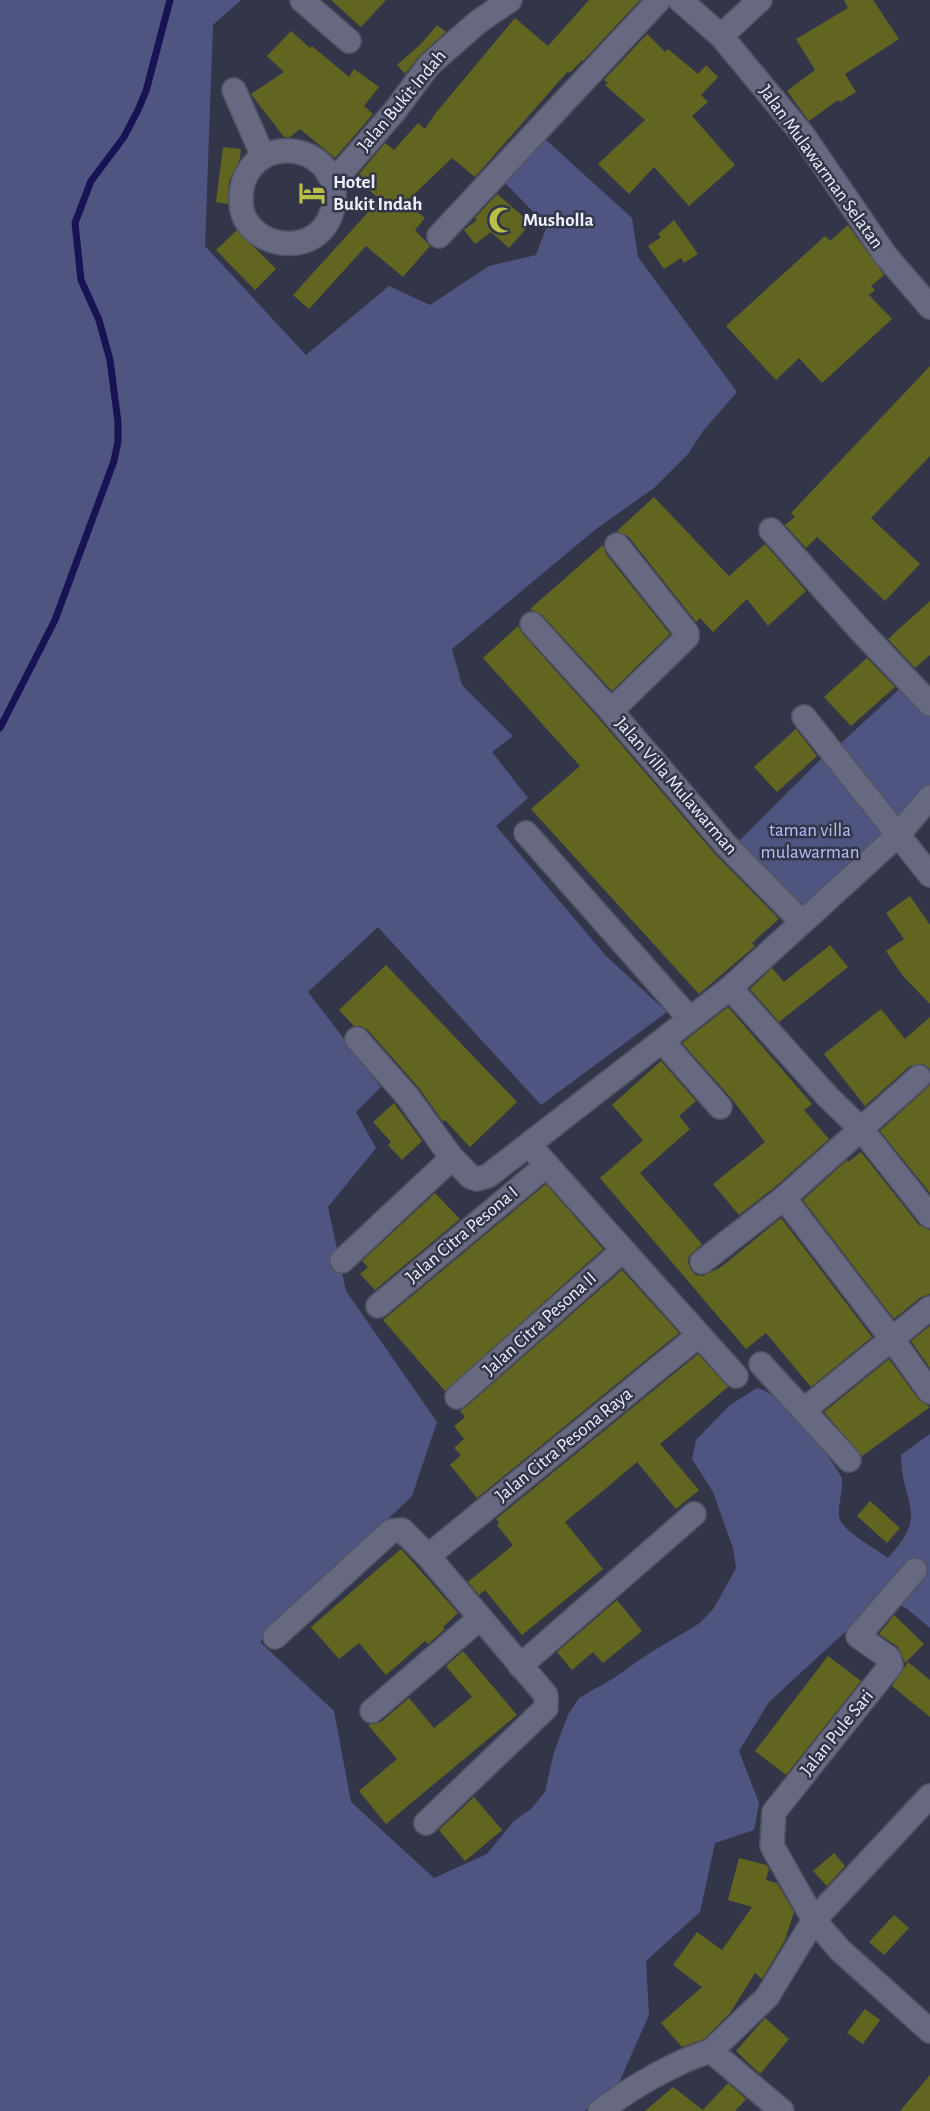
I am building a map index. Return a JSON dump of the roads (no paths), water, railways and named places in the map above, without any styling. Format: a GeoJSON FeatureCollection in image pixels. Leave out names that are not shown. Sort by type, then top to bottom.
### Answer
{"type":"FeatureCollection","features":[{"type":"Feature","properties":{"kind":"street"},"geometry":{"type":"LineString","coordinates":[[302,0],[349,41]]}},
{"type":"Feature","properties":{"kind":"street","name":"Jalan Bukit Indah"},"geometry":{"type":"LineString","coordinates":[[333,182],[394,112],[429,65],[478,22],[510,0]]}},
{"type":"Feature","properties":{"kind":"street"},"geometry":{"type":"LineString","coordinates":[[439,236],[659,0]]}},
{"type":"Feature","properties":{"kind":"street","name":"Jalan Mulawarman Selatan"},"geometry":{"type":"LineString","coordinates":[[680,0],[722,36],[803,135],[886,256],[930,307]]}},
{"type":"Feature","properties":{"kind":"street"},"geometry":{"type":"LineString","coordinates":[[722,36],[760,0]]}},
{"type":"Feature","properties":{"kind":"street"},"geometry":{"type":"LineString","coordinates":[[234,89],[263,156]]}},
{"type":"Feature","properties":{"kind":"street"},"geometry":{"type":"LineString","coordinates":[[283,150],[304,153],[322,164],[333,182],[335,201],[330,220],[317,234],[300,243],[280,244],[262,237],[248,224],[241,206],[241,187],[249,169],[263,156],[283,150]]}},
{"type":"Feature","properties":{"kind":"street"},"geometry":{"type":"LineString","coordinates":[[771,530],[930,704]]}},
{"type":"Feature","properties":{"kind":"street","name":"Jalan Villa Mulawarman"},"geometry":{"type":"LineString","coordinates":[[611,711],[687,637],[687,633],[617,545]]}},
{"type":"Feature","properties":{"kind":"street","name":"Jalan Villa Mulawarman"},"geometry":{"type":"LineString","coordinates":[[532,624],[726,845],[801,921]]}},
{"type":"Feature","properties":{"kind":"street"},"geometry":{"type":"LineString","coordinates":[[804,717],[930,875]]}},
{"type":"Feature","properties":{"kind":"street"},"geometry":{"type":"LineString","coordinates":[[357,1039],[408,1097],[452,1158],[471,1177],[478,1180],[488,1176],[730,988],[898,835],[930,797]]}},
{"type":"Feature","properties":{"kind":"street"},"geometry":{"type":"LineString","coordinates":[[526,833],[690,1019]]}},
{"type":"Feature","properties":{"kind":"street"},"geometry":{"type":"LineString","coordinates":[[730,988],[862,1130],[930,1216]]}},
{"type":"Feature","properties":{"kind":"street"},"geometry":{"type":"LineString","coordinates":[[663,1042],[720,1107]]}},
{"type":"Feature","properties":{"kind":"street"},"geometry":{"type":"LineString","coordinates":[[702,1262],[784,1198],[919,1077]]}},
{"type":"Feature","properties":{"kind":"street"},"geometry":{"type":"LineString","coordinates":[[529,1145],[736,1376]]}},
{"type":"Feature","properties":{"kind":"street"},"geometry":{"type":"LineString","coordinates":[[342,1261],[452,1158]]}},
{"type":"Feature","properties":{"kind":"street","name":"Jalan Citra Pesona I"},"geometry":{"type":"LineString","coordinates":[[377,1306],[547,1165]]}},
{"type":"Feature","properties":{"kind":"street"},"geometry":{"type":"LineString","coordinates":[[784,1198],[930,1392]]}},
{"type":"Feature","properties":{"kind":"street","name":"Jalan Citra Pesona II"},"geometry":{"type":"LineString","coordinates":[[457,1397],[622,1251]]}},
{"type":"Feature","properties":{"kind":"street"},"geometry":{"type":"LineString","coordinates":[[804,1410],[930,1308]]}},
{"type":"Feature","properties":{"kind":"street","name":"Jalan Citra Pesona Raya"},"geometry":{"type":"LineString","coordinates":[[428,1556],[699,1335]]}},
{"type":"Feature","properties":{"kind":"street"},"geometry":{"type":"LineString","coordinates":[[761,1364],[849,1460]]}},
{"type":"Feature","properties":{"kind":"street"},"geometry":{"type":"LineString","coordinates":[[520,1666],[694,1514]]}},
{"type":"Feature","properties":{"kind":"street"},"geometry":{"type":"LineString","coordinates":[[275,1637],[391,1531],[402,1530],[428,1556],[546,1695],[546,1708],[426,1823]]}},
{"type":"Feature","properties":{"kind":"street","name":"Jalan Pule Sari"},"geometry":{"type":"LineString","coordinates":[[915,1570],[858,1636],[889,1658],[891,1665],[774,1812],[772,1846],[814,1920],[840,1950],[930,2031]]}},
{"type":"Feature","properties":{"kind":"street"},"geometry":{"type":"LineString","coordinates":[[372,1711],[480,1618]]}},
{"type":"Feature","properties":{"kind":"street"},"geometry":{"type":"LineString","coordinates":[[600,2111],[620,2096],[688,2060],[711,2051],[767,1997],[814,1920],[930,1796]]}},
{"type":"Feature","properties":{"kind":"street"},"geometry":{"type":"LineString","coordinates":[[711,2051],[782,2111]]}},
{"type":"Feature","properties":{"kind":"waterway"},"geometry":{"type":"LineString","coordinates":[[0,728],[55,620],[114,461],[118,422],[110,360],[99,320],[81,280],[75,223],[91,181],[124,137],[138,110],[146,91],[170,0]]}},
{"type":"Feature","properties":{"kind":"place","name":"Hotel Bukit Indah"},"geometry":{"type":"Point","coordinates":[312,193]}},
{"type":"Feature","properties":{"kind":"place","name":"Musholla"},"geometry":{"type":"Point","coordinates":[502,220]}},
{"type":"Feature","properties":{"kind":"park label","name":"taman villa mulawarman"},"geometry":{"type":"Point","coordinates":[810,841]}}]}
